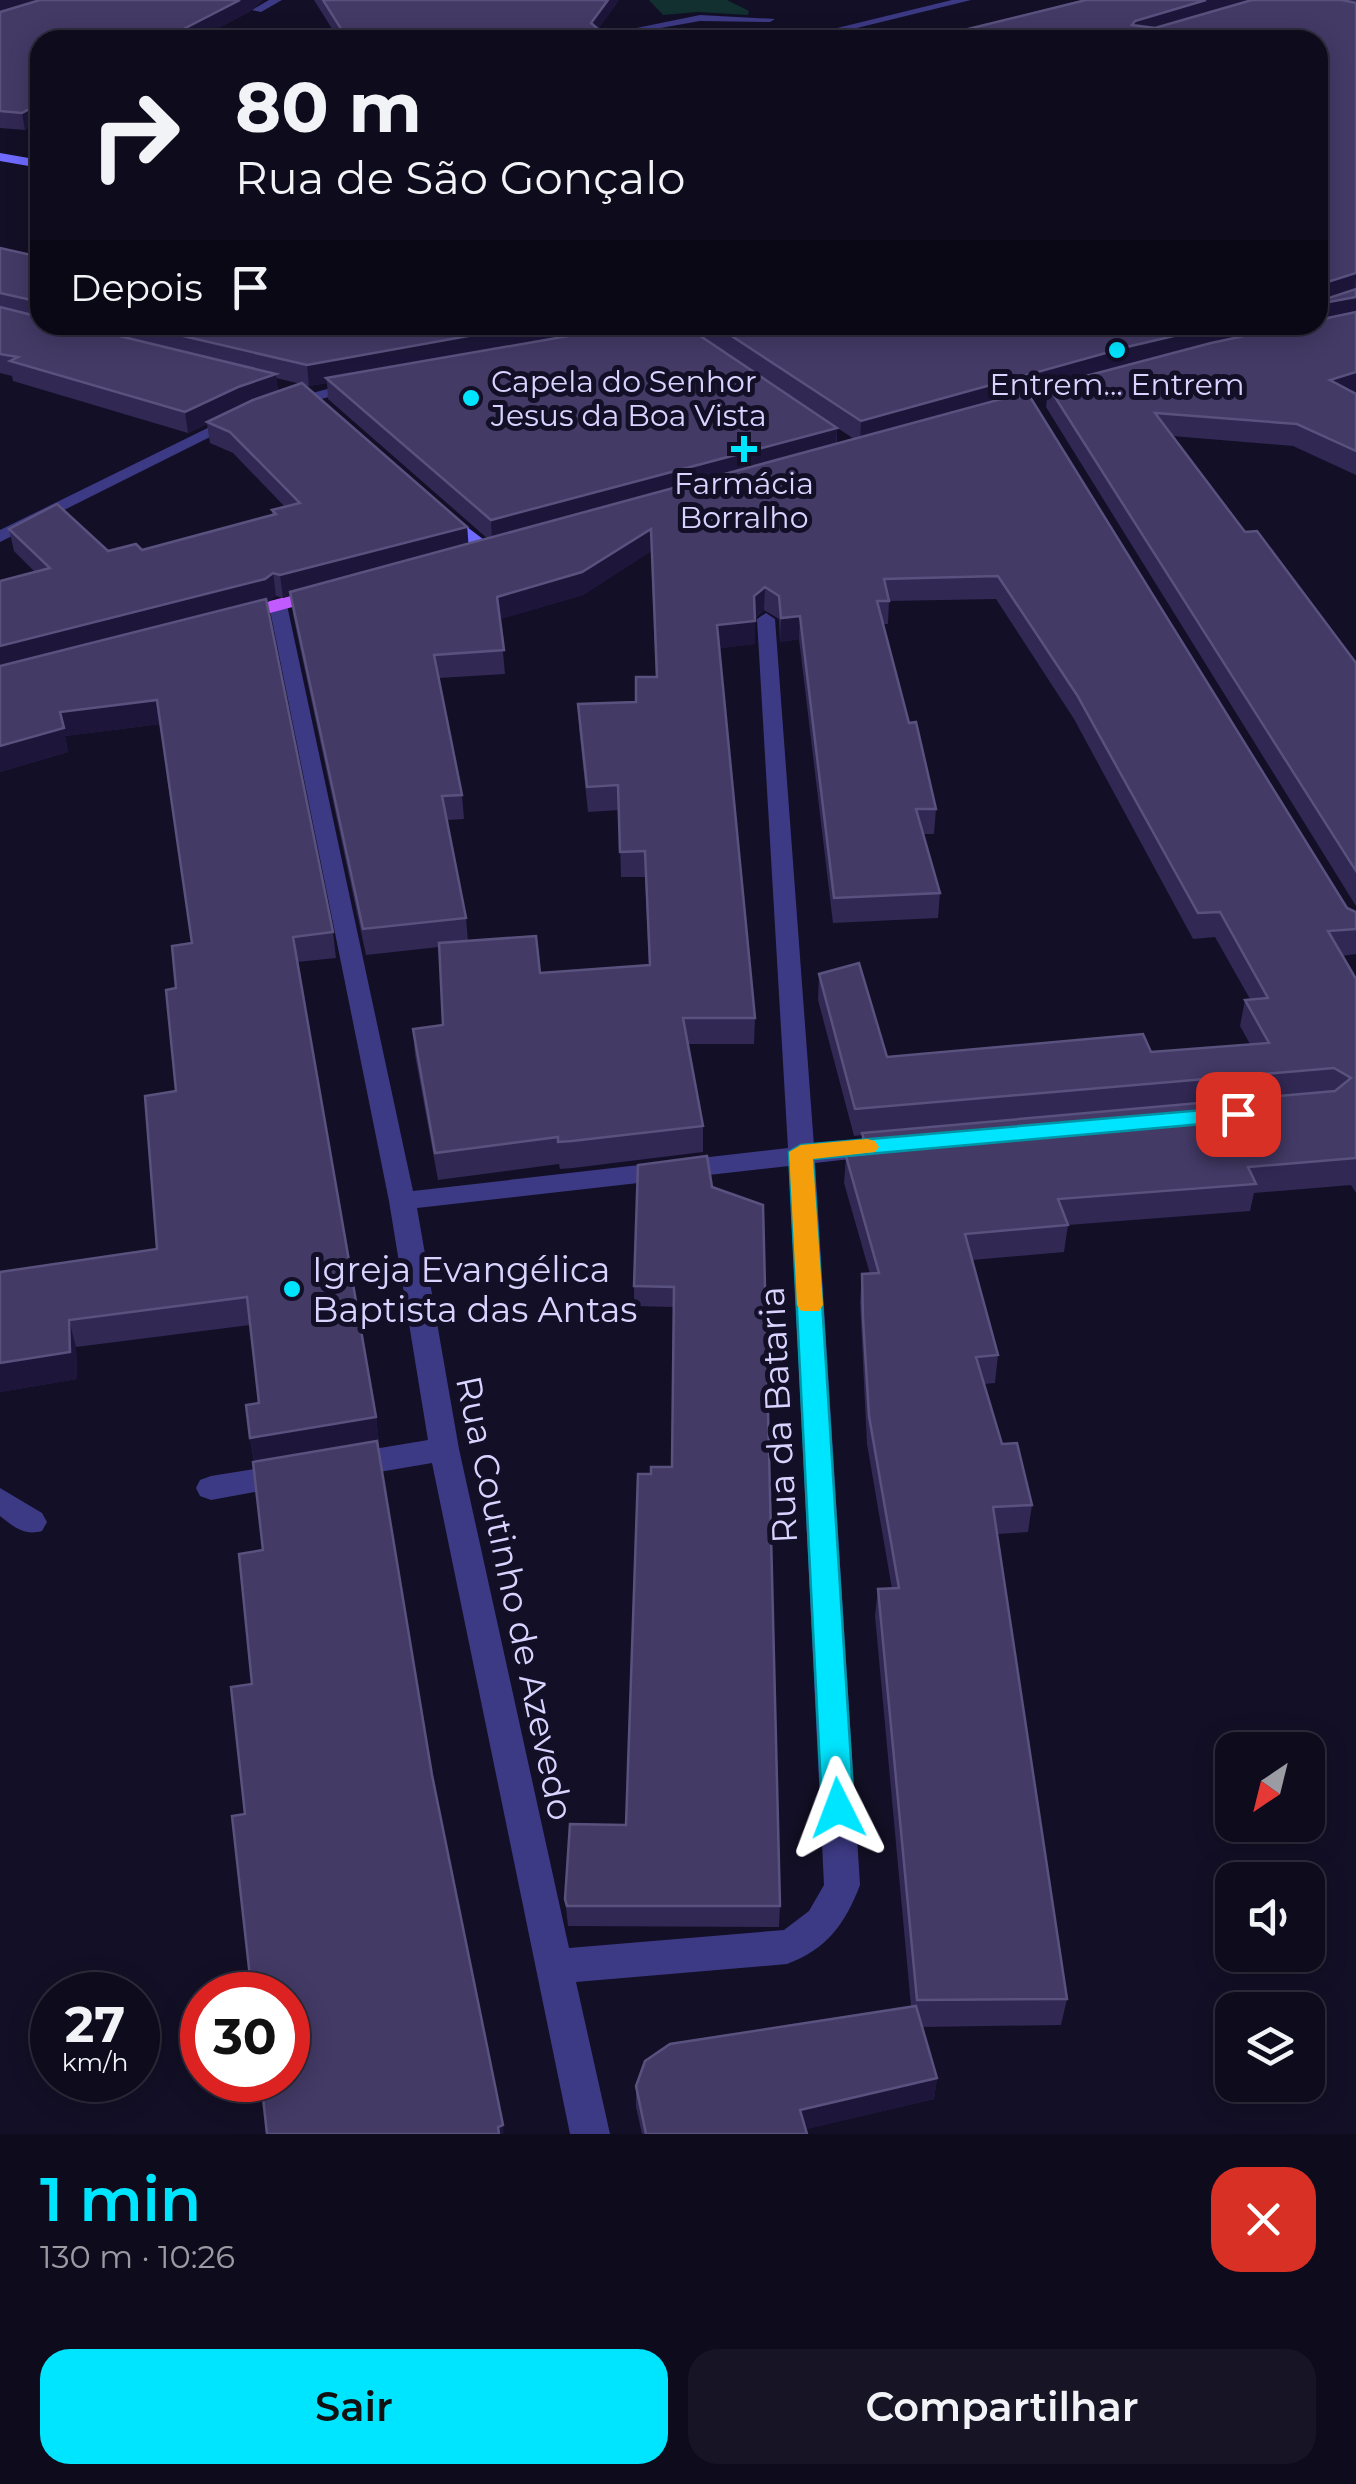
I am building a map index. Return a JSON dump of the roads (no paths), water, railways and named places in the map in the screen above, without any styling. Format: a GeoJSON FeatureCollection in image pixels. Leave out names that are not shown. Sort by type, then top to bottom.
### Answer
{"type":"FeatureCollection","features":[{"type":"Feature","properties":{"kind":"main road"},"geometry":{"type":"LineString","coordinates":[[0,157],[30,162]]}},
{"type":"Feature","properties":{"kind":"main road"},"geometry":{"type":"LineString","coordinates":[[280,386],[316,400]]}},
{"type":"Feature","properties":{"kind":"main road"},"geometry":{"type":"LineString","coordinates":[[421,494],[485,550]]}},
{"type":"Feature","properties":{"kind":"main road"},"geometry":{"type":"LineString","coordinates":[[212,622],[348,587]]}},
{"type":"Feature","properties":{"kind":"street"},"geometry":{"type":"LineString","coordinates":[[257,10],[278,0]]}},
{"type":"Feature","properties":{"kind":"street"},"geometry":{"type":"LineString","coordinates":[[837,30],[966,0]]}},
{"type":"Feature","properties":{"kind":"street"},"geometry":{"type":"LineString","coordinates":[[633,30],[700,18],[766,14]]}},
{"type":"Feature","properties":{"kind":"street"},"geometry":{"type":"LineString","coordinates":[[0,537],[256,412],[384,381]]}},
{"type":"Feature","properties":{"kind":"street","name":"Rua Coutinho de Azevedo"},"geometry":{"type":"LineString","coordinates":[[278,605],[402,1202],[444,1449],[590,2134]]}},
{"type":"Feature","properties":{"kind":"street","name":"Rua da Bataria"},"geometry":{"type":"LineString","coordinates":[[554,1967],[787,1947],[813,1935],[832,1912],[842,1885],[766,619]]}},
{"type":"Feature","properties":{"kind":"street"},"geometry":{"type":"LineString","coordinates":[[402,1202],[801,1152],[920,1142]]}},
{"type":"Feature","properties":{"kind":"street"},"geometry":{"type":"LineString","coordinates":[[211,1488],[444,1449]]}},
{"type":"Feature","properties":{"kind":"street"},"geometry":{"type":"LineString","coordinates":[[0,1500],[31,1522]]}},
{"type":"Feature","properties":{"kind":"place","name":"Entrem... Entrem"},"geometry":{"type":"Point","coordinates":[1117,350]}},
{"type":"Feature","properties":{"kind":"place","name":"Capela do Senhor Jesus da Boa Vista"},"geometry":{"type":"Point","coordinates":[471,398]}},
{"type":"Feature","properties":{"kind":"place","name":"Farmácia Borralho"},"geometry":{"type":"Point","coordinates":[744,449]}},
{"type":"Feature","properties":{"kind":"place","name":"Igreja Evangélica Baptista das Antas"},"geometry":{"type":"Point","coordinates":[292,1289]}}]}
